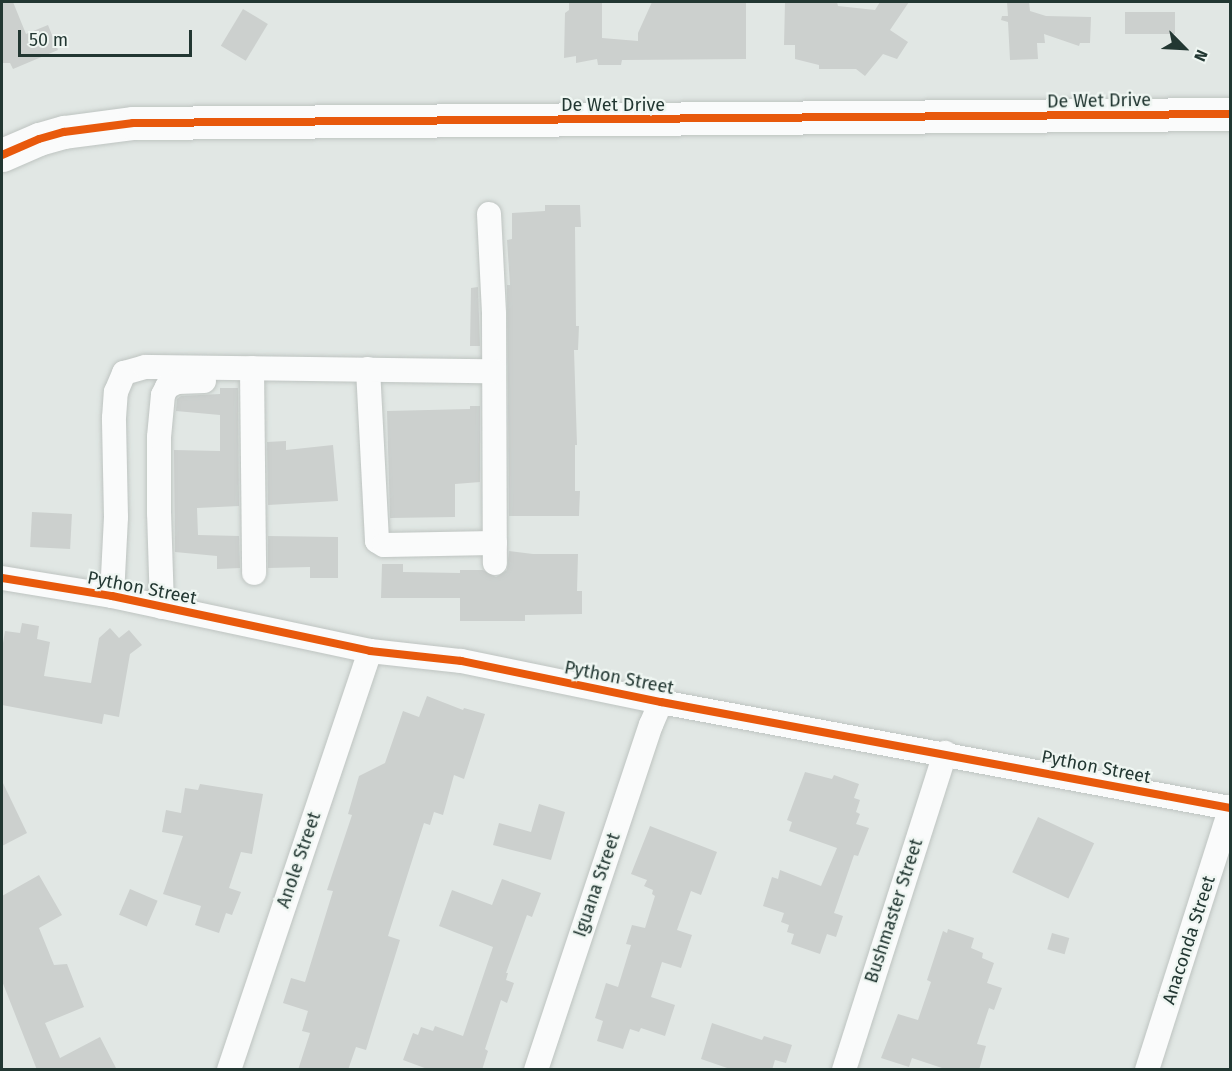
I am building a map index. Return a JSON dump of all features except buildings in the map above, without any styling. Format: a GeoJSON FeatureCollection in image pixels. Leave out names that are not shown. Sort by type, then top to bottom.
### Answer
{"type":"FeatureCollection","features":[{"type":"Feature","properties":{"kind":"street","name":"De Wet Drive"},"geometry":{"type":"LineString","coordinates":[[2,155],[39,139],[64,132],[133,123],[1230,114]]}},
{"type":"Feature","properties":{"kind":"street"},"geometry":{"type":"LineString","coordinates":[[368,375],[377,542],[384,545],[495,553],[494,379],[489,214]]}},
{"type":"Feature","properties":{"kind":"street"},"geometry":{"type":"LineString","coordinates":[[112,596],[116,517],[114,418],[116,393],[124,373],[145,367],[253,374],[494,379]]}},
{"type":"Feature","properties":{"kind":"street"},"geometry":{"type":"LineString","coordinates":[[253,374],[254,573]]}},
{"type":"Feature","properties":{"kind":"street"},"geometry":{"type":"LineString","coordinates":[[162,607],[159,437],[163,396],[167,387],[177,382],[253,374]]}},
{"type":"Feature","properties":{"kind":"street","name":"Python Street"},"geometry":{"type":"LineString","coordinates":[[2,578],[112,596],[370,651],[461,661],[661,702],[945,753],[1230,809]]}},
{"type":"Feature","properties":{"kind":"street","name":"Anole Street"},"geometry":{"type":"LineString","coordinates":[[230,1070],[370,651]]}},
{"type":"Feature","properties":{"kind":"street","name":"Iguana Street"},"geometry":{"type":"LineString","coordinates":[[536,1070],[651,725],[661,702]]}},
{"type":"Feature","properties":{"kind":"street","name":"Bushmaster Street"},"geometry":{"type":"LineString","coordinates":[[843,1070],[945,753]]}},
{"type":"Feature","properties":{"kind":"street","name":"Anaconda Street"},"geometry":{"type":"LineString","coordinates":[[1147,1070],[1230,809]]}},
{"type":"Feature","properties":{"kind":"cycle path"},"geometry":{"type":"LineString","coordinates":[[2,155],[39,139],[64,132],[133,123],[1230,114]]}},
{"type":"Feature","properties":{"kind":"cycle path"},"geometry":{"type":"LineString","coordinates":[[2,578],[112,596],[370,651],[461,661],[661,702],[1230,808]]}}]}
